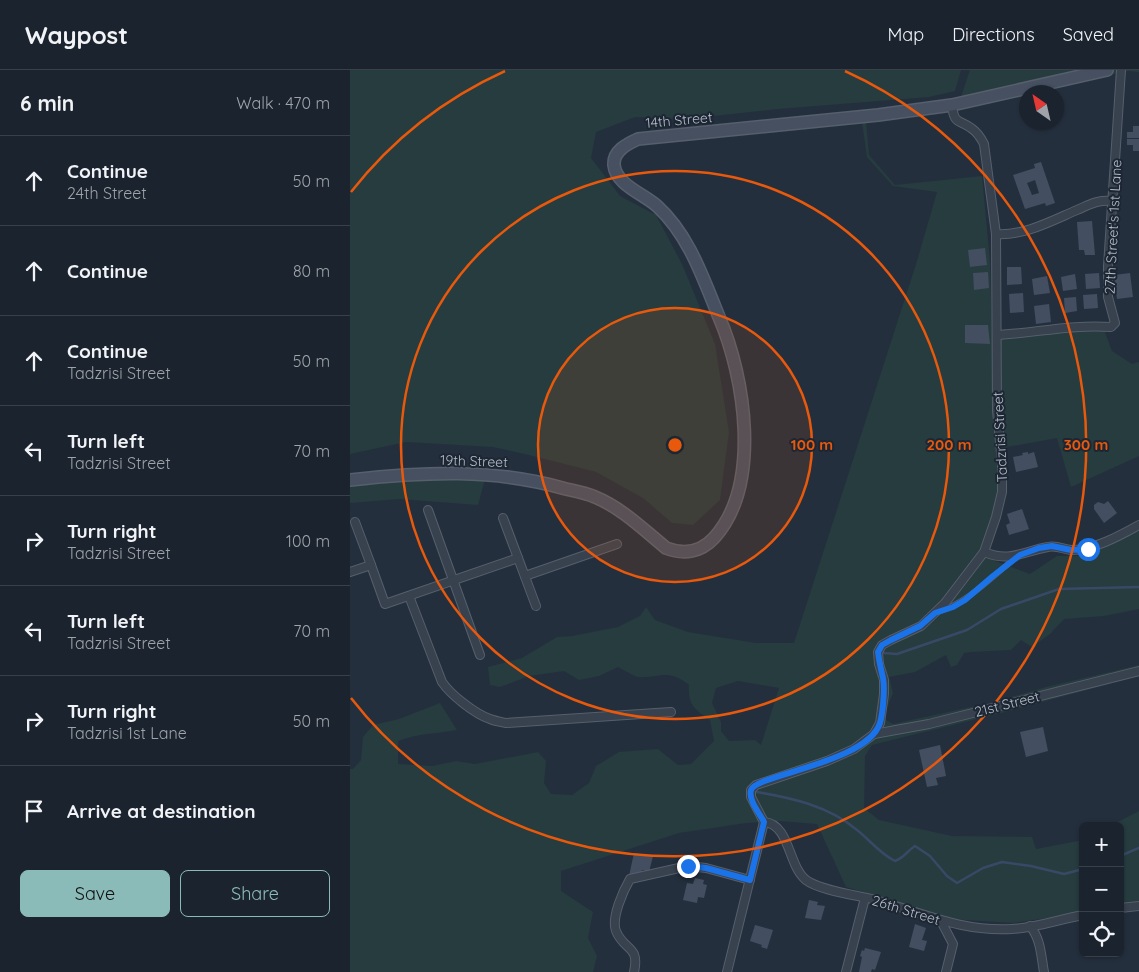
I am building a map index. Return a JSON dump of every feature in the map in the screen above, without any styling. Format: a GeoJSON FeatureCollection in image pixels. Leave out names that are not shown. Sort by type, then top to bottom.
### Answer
{"type":"FeatureCollection","features":[{"type":"Feature","properties":{"kind":"street","name":"14th Street"},"geometry":{"type":"LineString","coordinates":[[595,497],[624,513],[666,548],[687,553],[698,550],[710,542],[720,531],[730,515],[738,492],[742,467],[744,419],[740,388],[735,362],[722,322],[683,236],[656,205],[626,184],[618,176],[614,166],[615,157],[626,144],[638,139],[878,115],[952,105],[1107,70]]}},
{"type":"Feature","properties":{"kind":"street","name":"27th Street's 1st Lane"},"geometry":{"type":"LineString","coordinates":[[997,334],[1023,334],[1079,326],[1114,326],[1108,297],[1108,266],[1121,70]]}},
{"type":"Feature","properties":{"kind":"street","name":"Tadzrisi Street"},"geometry":{"type":"LineString","coordinates":[[874,734],[880,723],[884,694],[884,680],[879,664],[878,652],[882,645],[920,626],[945,604],[984,552],[1002,492],[1002,463],[997,410],[996,234],[984,144],[979,134],[970,127],[958,122],[952,114],[952,105]]}},
{"type":"Feature","properties":{"kind":"street"},"geometry":{"type":"LineString","coordinates":[[996,234],[1006,235],[1030,230],[1093,202],[1113,201]]}},
{"type":"Feature","properties":{"kind":"street","name":"19th Street"},"geometry":{"type":"LineString","coordinates":[[350,480],[402,474],[486,474],[537,480],[595,497]]}},
{"type":"Feature","properties":{"kind":"street"},"geometry":{"type":"LineString","coordinates":[[428,510],[480,655]]}},
{"type":"Feature","properties":{"kind":"street"},"geometry":{"type":"LineString","coordinates":[[503,518],[536,606]]}},
{"type":"Feature","properties":{"kind":"street"},"geometry":{"type":"LineString","coordinates":[[356,522],[385,604],[518,558]]}},
{"type":"Feature","properties":{"kind":"street"},"geometry":{"type":"LineString","coordinates":[[984,552],[1002,557],[1020,555],[1039,548],[1052,546],[1071,550],[1088,549],[1139,525]]}},
{"type":"Feature","properties":{"kind":"street"},"geometry":{"type":"LineString","coordinates":[[525,576],[617,544]]}},
{"type":"Feature","properties":{"kind":"street"},"geometry":{"type":"LineString","coordinates":[[350,572],[371,565]]}},
{"type":"Feature","properties":{"kind":"street"},"geometry":{"type":"LineString","coordinates":[[409,596],[442,682],[448,690],[483,716],[492,720],[506,723],[671,712]]}},
{"type":"Feature","properties":{"kind":"street","name":"21st Street"},"geometry":{"type":"LineString","coordinates":[[874,734],[929,724],[1139,671]]}},
{"type":"Feature","properties":{"kind":"street"},"geometry":{"type":"LineString","coordinates":[[727,972],[764,822],[751,797],[752,790],[756,785],[765,781],[807,768],[854,749],[874,734]]}},
{"type":"Feature","properties":{"kind":"street","name":"26th Street"},"geometry":{"type":"LineString","coordinates":[[764,822],[773,824],[782,833],[797,869],[808,882],[898,906],[941,921],[985,929],[1013,929],[1079,916]]}},
{"type":"Feature","properties":{"kind":"street"},"geometry":{"type":"LineString","coordinates":[[634,972],[635,954],[616,933],[614,923],[623,889],[630,879],[688,866],[706,868],[750,880]]}},
{"type":"Feature","properties":{"kind":"street"},"geometry":{"type":"LineString","coordinates":[[846,972],[865,898]]}},
{"type":"Feature","properties":{"kind":"street"},"geometry":{"type":"LineString","coordinates":[[1124,908],[1139,906]]}},
{"type":"Feature","properties":{"kind":"street"},"geometry":{"type":"LineString","coordinates":[[941,921],[953,944],[946,972]]}},
{"type":"Feature","properties":{"kind":"street"},"geometry":{"type":"LineString","coordinates":[[1030,926],[1040,946],[1044,972]]}},
{"type":"Feature","properties":{"kind":"lane"},"geometry":{"type":"LineString","coordinates":[[935,613],[953,607],[965,600],[1020,555]]}},
{"type":"Feature","properties":{"kind":"green space"},"geometry":{"type":"Polygon","coordinates":[[[350,70],[961,70],[955,91],[929,97],[778,109],[686,119],[635,117],[596,132],[591,158],[620,196],[656,215],[682,264],[715,344],[729,432],[720,500],[693,525],[672,523],[643,498],[596,472],[493,447],[406,442],[350,454],[350,70]]]}},
{"type":"Feature","properties":{"kind":"green space"},"geometry":{"type":"Polygon","coordinates":[[[970,70],[1139,70],[1139,72],[1128,71],[1064,85],[1019,85],[1019,95],[993,101],[866,122],[869,155],[895,185],[982,176],[990,261],[992,337],[1104,330],[1112,351],[1132,364],[1139,362],[1139,456],[1071,487],[1057,438],[1007,447],[1006,493],[984,557],[1030,574],[1057,556],[1078,556],[1139,531],[1139,609],[1104,616],[1064,619],[1050,634],[1032,647],[1021,640],[1011,650],[964,653],[957,665],[951,667],[946,655],[915,672],[889,677],[893,693],[886,711],[886,720],[893,724],[994,702],[1046,687],[1139,665],[1139,676],[872,745],[865,756],[864,808],[879,820],[952,836],[1032,837],[1036,849],[1079,841],[1079,914],[1013,923],[949,919],[846,887],[817,824],[779,821],[746,823],[679,833],[561,871],[561,891],[593,912],[588,938],[597,956],[593,972],[350,972],[350,769],[353,769],[361,760],[363,737],[373,725],[399,719],[440,703],[457,730],[420,735],[398,741],[398,764],[432,766],[456,761],[475,764],[538,752],[546,761],[544,783],[551,794],[572,795],[589,783],[596,766],[619,752],[658,749],[678,765],[691,764],[714,741],[710,720],[696,709],[691,702],[689,685],[670,675],[639,677],[618,667],[599,676],[579,680],[564,671],[529,676],[500,687],[490,685],[488,667],[522,658],[557,637],[618,627],[640,616],[646,607],[655,620],[688,632],[756,643],[794,643],[917,261],[937,192],[893,186],[867,157],[862,122],[958,106],[970,70]],[[738,681],[716,688],[712,703],[721,722],[721,731],[729,741],[755,740],[761,745],[779,688],[738,681]]]}},
{"type":"Feature","properties":{"kind":"green space"},"geometry":{"type":"Polygon","coordinates":[[[407,479],[485,479],[478,505],[400,499],[350,503],[350,485],[407,479]]]}},
{"type":"Feature","properties":{"kind":"green space"},"geometry":{"type":"Polygon","coordinates":[[[1139,811],[1139,905],[1124,907],[1124,822],[1118,822],[1139,811]]]}},
{"type":"Feature","properties":{"kind":"building"},"geometry":{"type":"Polygon","coordinates":[[[1133,126],[1139,126],[1139,138],[1127,138],[1127,132],[1133,132],[1133,126]]]}},
{"type":"Feature","properties":{"kind":"building"},"geometry":{"type":"Polygon","coordinates":[[[1127,139],[1139,139],[1139,151],[1133,151],[1133,145],[1127,145],[1127,139]]]}},
{"type":"Feature","properties":{"kind":"building"},"geometry":{"type":"Polygon","coordinates":[[[1041,162],[1055,203],[1046,206],[1045,203],[1025,209],[1013,175],[1035,168],[1034,164],[1041,162]],[[1035,180],[1027,183],[1032,195],[1039,193],[1035,180]]]}},
{"type":"Feature","properties":{"kind":"building"},"geometry":{"type":"Polygon","coordinates":[[[1092,221],[1095,255],[1085,255],[1084,250],[1079,250],[1077,222],[1092,221]]]}},
{"type":"Feature","properties":{"kind":"building"},"geometry":{"type":"Polygon","coordinates":[[[985,248],[987,265],[970,267],[968,250],[985,248]]]}},
{"type":"Feature","properties":{"kind":"building"},"geometry":{"type":"Polygon","coordinates":[[[1007,267],[1021,267],[1022,284],[1007,285],[1007,267]]]}},
{"type":"Feature","properties":{"kind":"building"},"geometry":{"type":"Polygon","coordinates":[[[988,272],[989,288],[974,290],[973,273],[988,272]]]}},
{"type":"Feature","properties":{"kind":"building"},"geometry":{"type":"Polygon","coordinates":[[[1099,273],[1100,288],[1086,289],[1085,274],[1099,273]]]}},
{"type":"Feature","properties":{"kind":"building"},"geometry":{"type":"Polygon","coordinates":[[[1130,273],[1133,297],[1117,299],[1114,275],[1130,273]]]}},
{"type":"Feature","properties":{"kind":"building"},"geometry":{"type":"Polygon","coordinates":[[[1075,274],[1077,289],[1063,291],[1061,277],[1075,274]]]}},
{"type":"Feature","properties":{"kind":"building"},"geometry":{"type":"Polygon","coordinates":[[[1047,276],[1050,293],[1034,295],[1032,279],[1047,276]]]}},
{"type":"Feature","properties":{"kind":"building"},"geometry":{"type":"Polygon","coordinates":[[[1023,293],[1024,312],[1010,313],[1009,294],[1023,293]]]}},
{"type":"Feature","properties":{"kind":"building"},"geometry":{"type":"Polygon","coordinates":[[[1097,294],[1098,308],[1084,309],[1083,295],[1097,294]]]}},
{"type":"Feature","properties":{"kind":"building"},"geometry":{"type":"Polygon","coordinates":[[[1076,297],[1077,311],[1065,313],[1064,298],[1076,297]]]}},
{"type":"Feature","properties":{"kind":"building"},"geometry":{"type":"Polygon","coordinates":[[[1049,304],[1051,322],[1036,324],[1034,306],[1049,304]]]}},
{"type":"Feature","properties":{"kind":"building"},"geometry":{"type":"Polygon","coordinates":[[[965,325],[988,325],[990,344],[965,343],[965,325]]]}},
{"type":"Feature","properties":{"kind":"building"},"geometry":{"type":"Polygon","coordinates":[[[1028,452],[1028,454],[1034,452],[1038,467],[1016,472],[1013,457],[1028,452]]]}},
{"type":"Feature","properties":{"kind":"building"},"geometry":{"type":"Polygon","coordinates":[[[1108,501],[1117,513],[1104,523],[1094,509],[1094,505],[1098,502],[1104,504],[1108,501]]]}},
{"type":"Feature","properties":{"kind":"building"},"geometry":{"type":"Polygon","coordinates":[[[1022,509],[1029,529],[1009,535],[1006,525],[1010,523],[1007,514],[1022,509]]]}},
{"type":"Feature","properties":{"kind":"building"},"geometry":{"type":"Polygon","coordinates":[[[1043,727],[1048,751],[1026,757],[1020,732],[1043,727]]]}},
{"type":"Feature","properties":{"kind":"building"},"geometry":{"type":"Polygon","coordinates":[[[940,745],[946,776],[936,778],[938,785],[927,787],[919,750],[940,745]]]}},
{"type":"Feature","properties":{"kind":"building"},"geometry":{"type":"Polygon","coordinates":[[[634,853],[653,856],[649,872],[642,870],[641,875],[635,873],[634,877],[629,876],[634,853]]]}},
{"type":"Feature","properties":{"kind":"building"},"geometry":{"type":"Polygon","coordinates":[[[695,878],[704,880],[703,884],[707,885],[704,898],[698,897],[697,903],[683,900],[687,883],[693,884],[695,878]]]}},
{"type":"Feature","properties":{"kind":"building"},"geometry":{"type":"Polygon","coordinates":[[[809,900],[818,902],[817,905],[825,906],[821,920],[805,918],[809,900]]]}},
{"type":"Feature","properties":{"kind":"building"},"geometry":{"type":"Polygon","coordinates":[[[915,924],[926,928],[922,940],[927,941],[924,951],[909,947],[915,924]]]}},
{"type":"Feature","properties":{"kind":"building"},"geometry":{"type":"Polygon","coordinates":[[[755,925],[773,930],[767,949],[750,941],[755,925]]]}},
{"type":"Feature","properties":{"kind":"building"},"geometry":{"type":"Polygon","coordinates":[[[865,948],[881,952],[875,970],[859,972],[862,957],[860,956],[865,948]]]}},
{"type":"Feature","properties":{"kind":"waterway"},"geometry":{"type":"LineString","coordinates":[[883,653],[897,654],[967,630],[1001,609],[1059,589],[1139,587]]}},
{"type":"Feature","properties":{"kind":"waterway"},"geometry":{"type":"LineString","coordinates":[[757,792],[797,800],[822,809],[846,822],[880,851],[895,861],[915,846],[930,856],[947,876],[957,883],[983,868],[1002,862],[1031,866],[1064,874],[1079,870]]}},
{"type":"Feature","properties":{"kind":"waterway"},"geometry":{"type":"LineString","coordinates":[[1124,854],[1139,848]]}},
{"type":"Feature","properties":{"kind":"route"},"geometry":{"type":"LineString","coordinates":[[688,866],[706,868],[750,880],[764,822],[751,797],[752,790],[756,785],[765,781],[807,768],[854,749],[874,734],[880,723],[884,694],[884,680],[879,664],[878,652],[882,645],[920,626],[935,613],[953,607],[965,600],[1020,555],[1039,548],[1052,546],[1071,550],[1088,549]]}}]}
